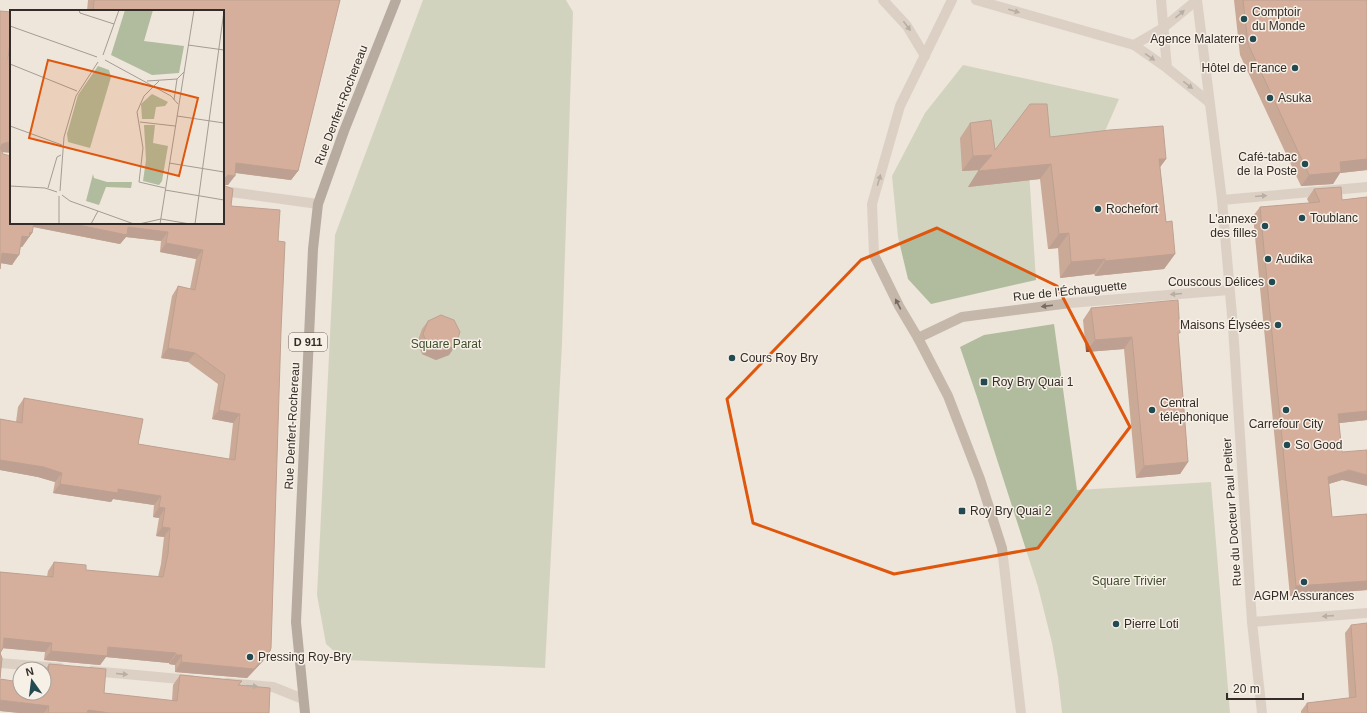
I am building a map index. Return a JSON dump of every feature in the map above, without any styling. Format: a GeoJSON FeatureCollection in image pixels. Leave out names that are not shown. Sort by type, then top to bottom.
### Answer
{"type":"FeatureCollection","features":[{"type":"Feature","properties":{"kind":"main road","name":"Rue Denfert-Rochereau"},"geometry":{"type":"LineString","coordinates":[[303,699],[296,622],[313,249],[318,204],[344,130],[396,0]]}},
{"type":"Feature","properties":{"kind":"main road","name":"D 911"},"geometry":{"type":"LineString","coordinates":[[303,699],[305,713]]}},
{"type":"Feature","properties":{"kind":"street"},"geometry":{"type":"LineString","coordinates":[[884,0],[907,26],[925,56]]}},
{"type":"Feature","properties":{"kind":"street"},"geometry":{"type":"LineString","coordinates":[[952,0],[900,106],[872,204],[874,255],[899,306],[918,338],[948,396],[980,479],[1002,548],[1021,713]]}},
{"type":"Feature","properties":{"kind":"street"},"geometry":{"type":"LineString","coordinates":[[976,0],[1134,45],[1167,68],[1209,102]]}},
{"type":"Feature","properties":{"kind":"street"},"geometry":{"type":"LineString","coordinates":[[1161,0],[1167,68]]}},
{"type":"Feature","properties":{"kind":"street"},"geometry":{"type":"LineString","coordinates":[[1134,45],[1163,28],[1197,0]]}},
{"type":"Feature","properties":{"kind":"street","name":"Rue du Docteur Paul Peltier"},"geometry":{"type":"LineString","coordinates":[[1197,0],[1222,200],[1233,327],[1252,622],[1262,713]]}},
{"type":"Feature","properties":{"kind":"street"},"geometry":{"type":"LineString","coordinates":[[1222,200],[1367,187]]}},
{"type":"Feature","properties":{"kind":"street"},"geometry":{"type":"LineString","coordinates":[[224,190],[318,204]]}},
{"type":"Feature","properties":{"kind":"street","name":"Rue de l'Échauguette"},"geometry":{"type":"LineString","coordinates":[[918,338],[962,317],[1070,303],[1229,290]]}},
{"type":"Feature","properties":{"kind":"street"},"geometry":{"type":"LineString","coordinates":[[1252,622],[1367,613]]}},
{"type":"Feature","properties":{"kind":"street"},"geometry":{"type":"LineString","coordinates":[[0,663],[70,669]]}},
{"type":"Feature","properties":{"kind":"street"},"geometry":{"type":"LineString","coordinates":[[86,670],[203,681]]}},
{"type":"Feature","properties":{"kind":"street"},"geometry":{"type":"LineString","coordinates":[[218,682],[273,688],[303,699]]}},
{"type":"Feature","properties":{"kind":"highlighted area"},"geometry":{"type":"Polygon","coordinates":[[[937,228],[1057,286],[1130,427],[1038,548],[894,574],[753,523],[727,399],[861,260],[937,228]]]}},
{"type":"Feature","properties":{"kind":"green space","name":"Square Parat"},"geometry":{"type":"Polygon","coordinates":[[[423,0],[566,0],[573,12],[562,344],[545,668],[344,660],[326,644],[317,595],[335,235],[423,0]]]}},
{"type":"Feature","properties":{"kind":"green space"},"geometry":{"type":"Polygon","coordinates":[[[963,65],[1119,99],[1099,145],[1029,171],[1036,280],[931,304],[908,279],[898,237],[892,176],[925,113],[963,65]]]}},
{"type":"Feature","properties":{"kind":"green space","name":"Square Trivier"},"geometry":{"type":"Polygon","coordinates":[[[1054,324],[1077,490],[1211,482],[1230,713],[1062,713],[1052,643],[1038,587],[960,347],[984,335],[1054,324]]]}},
{"type":"Feature","properties":{"kind":"building"},"geometry":{"type":"Polygon","coordinates":[[[94,0],[340,0],[298,171],[236,163],[235,176],[228,175],[224,179],[224,10],[93,10],[94,0]]]}},
{"type":"Feature","properties":{"kind":"building"},"geometry":{"type":"Polygon","coordinates":[[[1243,0],[1367,0],[1367,159],[1340,162],[1341,172],[1309,175],[1248,44],[1243,0]]]}},
{"type":"Feature","properties":{"kind":"building"},"geometry":{"type":"Polygon","coordinates":[[[0,11],[10,12],[10,42],[8,59],[10,59],[10,143],[2,144],[0,148],[0,11]]]}},
{"type":"Feature","properties":{"kind":"building","name":"Rochefort"},"geometry":{"type":"Polygon","coordinates":[[[1030,104],[1047,104],[1050,137],[1163,126],[1166,159],[1159,159],[1166,222],[1172,221],[1175,254],[1105,261],[1105,259],[1071,262],[1069,233],[1059,234],[1051,164],[978,171],[992,155],[973,156],[970,123],[991,120],[995,150],[1030,104]]]}},
{"type":"Feature","properties":{"kind":"building"},"geometry":{"type":"Polygon","coordinates":[[[0,148],[3,154],[10,156],[10,224],[34,224],[32,233],[30,232],[29,237],[22,236],[19,255],[2,253],[0,269],[0,148]]]}},
{"type":"Feature","properties":{"kind":"building"},"geometry":{"type":"Polygon","coordinates":[[[224,183],[225,186],[233,189],[231,206],[280,210],[278,241],[285,242],[270,651],[254,669],[181,662],[182,655],[176,655],[176,653],[108,647],[107,656],[51,651],[52,643],[4,638],[3,648],[0,653],[0,572],[53,577],[54,562],[86,565],[86,570],[163,577],[168,554],[170,528],[162,527],[165,508],[159,507],[161,496],[118,489],[118,493],[60,484],[62,473],[44,467],[0,460],[0,419],[22,423],[24,398],[143,419],[138,444],[235,460],[240,414],[219,410],[225,375],[195,353],[168,348],[178,286],[195,290],[203,250],[166,243],[168,232],[128,227],[127,235],[74,224],[224,224],[224,183]]]}},
{"type":"Feature","properties":{"kind":"building"},"geometry":{"type":"Polygon","coordinates":[[[1341,187],[1342,200],[1367,197],[1367,411],[1338,414],[1342,452],[1367,450],[1367,475],[1349,470],[1328,477],[1332,517],[1367,514],[1367,581],[1296,586],[1260,207],[1320,202],[1314,189],[1341,187]]]}},
{"type":"Feature","properties":{"kind":"building","name":"Central téléphonique"},"geometry":{"type":"Polygon","coordinates":[[[1178,300],[1180,333],[1178,333],[1188,462],[1144,466],[1132,337],[1095,340],[1091,308],[1178,300]]]}},
{"type":"Feature","properties":{"kind":"building"},"geometry":{"type":"Polygon","coordinates":[[[441,315],[454,320],[460,332],[455,346],[442,351],[428,345],[423,334],[428,321],[441,315]]]}},
{"type":"Feature","properties":{"kind":"building"},"geometry":{"type":"Polygon","coordinates":[[[1367,623],[1367,713],[1308,713],[1307,703],[1356,697],[1351,625],[1367,623]]]}},
{"type":"Feature","properties":{"kind":"building"},"geometry":{"type":"Polygon","coordinates":[[[0,653],[2,658],[0,678],[0,653]]]}},
{"type":"Feature","properties":{"kind":"building"},"geometry":{"type":"Polygon","coordinates":[[[52,664],[106,669],[104,693],[177,701],[180,675],[242,681],[238,685],[270,688],[269,713],[110,713],[88,710],[87,713],[48,713],[49,706],[0,700],[0,679],[12,681],[12,701],[52,701],[52,664]]]}},
{"type":"Feature","properties":{"kind":"place","name":"Comptoir du Monde"},"geometry":{"type":"Point","coordinates":[1244,19]}},
{"type":"Feature","properties":{"kind":"place","name":"Agence Malaterre"},"geometry":{"type":"Point","coordinates":[1253,39]}},
{"type":"Feature","properties":{"kind":"place","name":"Hôtel de France"},"geometry":{"type":"Point","coordinates":[1295,68]}},
{"type":"Feature","properties":{"kind":"place","name":"Asuka"},"geometry":{"type":"Point","coordinates":[1270,98]}},
{"type":"Feature","properties":{"kind":"place","name":"Café-tabac de la Poste"},"geometry":{"type":"Point","coordinates":[1305,164]}},
{"type":"Feature","properties":{"kind":"place","name":"Rochefort"},"geometry":{"type":"Point","coordinates":[1098,209]}},
{"type":"Feature","properties":{"kind":"place","name":"Toublanc"},"geometry":{"type":"Point","coordinates":[1302,218]}},
{"type":"Feature","properties":{"kind":"place","name":"L'annexe des filles"},"geometry":{"type":"Point","coordinates":[1265,226]}},
{"type":"Feature","properties":{"kind":"place","name":"Audika"},"geometry":{"type":"Point","coordinates":[1268,259]}},
{"type":"Feature","properties":{"kind":"place","name":"Couscous Délices"},"geometry":{"type":"Point","coordinates":[1272,282]}},
{"type":"Feature","properties":{"kind":"place","name":"Maisons Élysées"},"geometry":{"type":"Point","coordinates":[1278,325]}},
{"type":"Feature","properties":{"kind":"place","name":"Cours Roy Bry"},"geometry":{"type":"Point","coordinates":[732,358]}},
{"type":"Feature","properties":{"kind":"place","name":"Roy Bry Quai 1"},"geometry":{"type":"Point","coordinates":[984,382]}},
{"type":"Feature","properties":{"kind":"place","name":"Central téléphonique"},"geometry":{"type":"Point","coordinates":[1152,410]}},
{"type":"Feature","properties":{"kind":"place","name":"Carrefour City"},"geometry":{"type":"Point","coordinates":[1286,410]}},
{"type":"Feature","properties":{"kind":"place","name":"So Good"},"geometry":{"type":"Point","coordinates":[1287,445]}},
{"type":"Feature","properties":{"kind":"place","name":"Roy Bry Quai 2"},"geometry":{"type":"Point","coordinates":[962,511]}},
{"type":"Feature","properties":{"kind":"place","name":"AGPM Assurances"},"geometry":{"type":"Point","coordinates":[1304,582]}},
{"type":"Feature","properties":{"kind":"place","name":"Pierre Loti"},"geometry":{"type":"Point","coordinates":[1116,624]}},
{"type":"Feature","properties":{"kind":"place","name":"Pressing Roy-Bry"},"geometry":{"type":"Point","coordinates":[250,657]}}]}
